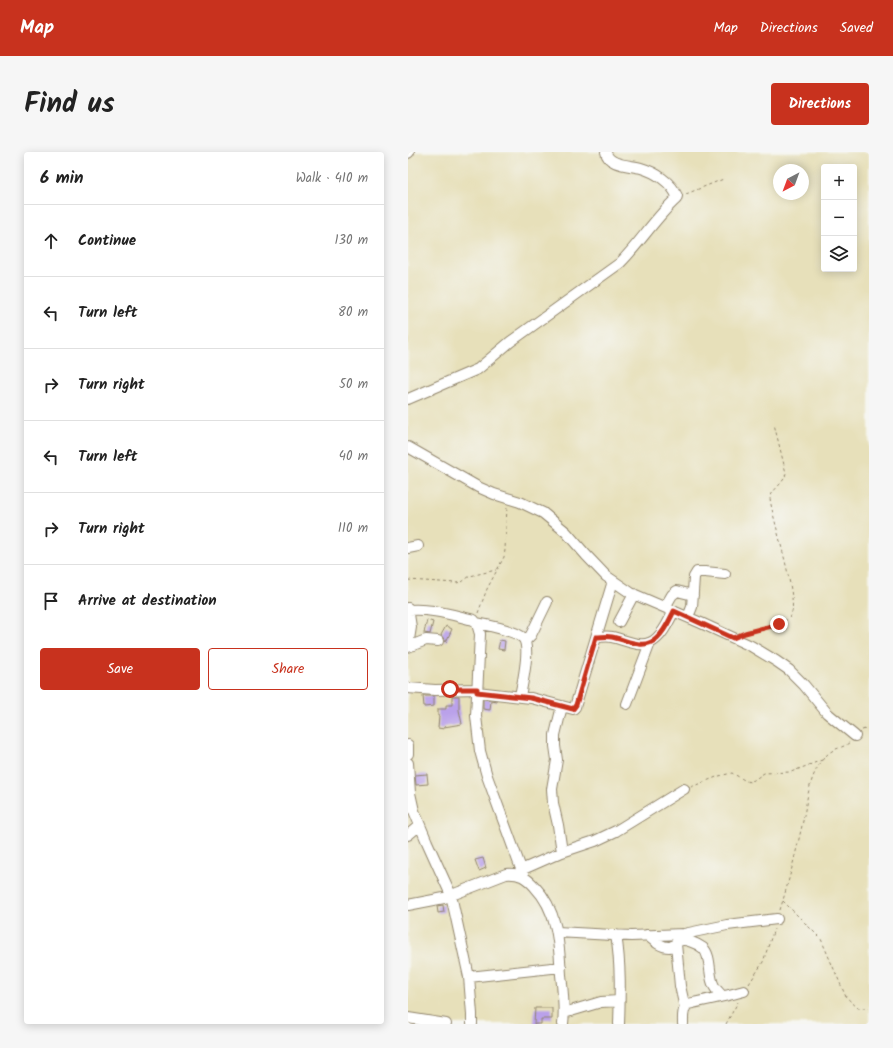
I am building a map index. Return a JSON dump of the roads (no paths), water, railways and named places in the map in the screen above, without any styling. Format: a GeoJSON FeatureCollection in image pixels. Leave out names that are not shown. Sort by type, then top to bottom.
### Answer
{"type":"FeatureCollection","features":[{"type":"Feature","properties":{"kind":"street"},"geometry":{"type":"LineString","coordinates":[[408,399],[478,370],[510,342],[614,267],[632,252],[660,216],[676,199],[677,196],[675,190],[658,176],[642,168],[612,161],[607,157],[606,152]]}},
{"type":"Feature","properties":{"kind":"street"},"geometry":{"type":"LineString","coordinates":[[408,447],[478,487],[508,499],[520,502],[533,508],[553,521],[566,532],[596,567],[613,581],[634,594],[750,646],[776,661],[789,670],[804,684],[827,713],[855,736]]}},
{"type":"Feature","properties":{"kind":"street"},"geometry":{"type":"LineString","coordinates":[[688,617],[692,607],[694,577],[697,572],[725,574]]}},
{"type":"Feature","properties":{"kind":"street"},"geometry":{"type":"LineString","coordinates":[[408,688],[435,690],[477,690],[520,696],[573,709],[576,705],[613,581]]}},
{"type":"Feature","properties":{"kind":"street"},"geometry":{"type":"LineString","coordinates":[[596,637],[613,637],[632,643],[650,643],[657,639],[662,632],[672,595],[677,592],[693,595]]}},
{"type":"Feature","properties":{"kind":"street"},"geometry":{"type":"LineString","coordinates":[[619,622],[634,594]]}},
{"type":"Feature","properties":{"kind":"street"},"geometry":{"type":"LineString","coordinates":[[525,641],[531,634],[547,602]]}},
{"type":"Feature","properties":{"kind":"street"},"geometry":{"type":"LineString","coordinates":[[438,641],[426,640],[408,646],[411,627],[408,609],[439,611],[519,635],[525,641],[526,660],[520,696]]}},
{"type":"Feature","properties":{"kind":"street"},"geometry":{"type":"LineString","coordinates":[[475,622],[480,634],[476,716],[480,751],[487,776],[522,873],[547,902],[553,915],[557,932],[561,967],[564,1013],[563,1024]]}},
{"type":"Feature","properties":{"kind":"street"},"geometry":{"type":"LineString","coordinates":[[627,704],[650,643]]}},
{"type":"Feature","properties":{"kind":"street"},"geometry":{"type":"LineString","coordinates":[[562,706],[555,735],[557,760],[552,789],[553,803],[562,852]]}},
{"type":"Feature","properties":{"kind":"street"},"geometry":{"type":"LineString","coordinates":[[408,745],[408,754]]}},
{"type":"Feature","properties":{"kind":"street"},"geometry":{"type":"LineString","coordinates":[[408,763],[410,793],[420,825],[451,895],[469,977],[472,1024]]}},
{"type":"Feature","properties":{"kind":"street"},"geometry":{"type":"LineString","coordinates":[[408,905],[451,895],[506,874],[522,873],[562,852],[595,841],[616,831],[684,789]]}},
{"type":"Feature","properties":{"kind":"street"},"geometry":{"type":"LineString","coordinates":[[408,835],[420,825]]}},
{"type":"Feature","properties":{"kind":"street"},"geometry":{"type":"LineString","coordinates":[[557,932],[616,935],[684,934],[777,919]]}},
{"type":"Feature","properties":{"kind":"street"},"geometry":{"type":"LineString","coordinates":[[616,935],[619,954],[620,980],[618,1024]]}},
{"type":"Feature","properties":{"kind":"street"},"geometry":{"type":"LineString","coordinates":[[647,935],[656,942],[667,947],[671,947],[684,940],[698,946],[706,952],[714,987],[722,996]]}},
{"type":"Feature","properties":{"kind":"street"},"geometry":{"type":"LineString","coordinates":[[676,944],[680,986],[685,1008],[684,1024]]}},
{"type":"Feature","properties":{"kind":"street"},"geometry":{"type":"LineString","coordinates":[[469,977],[561,967]]}},
{"type":"Feature","properties":{"kind":"street"},"geometry":{"type":"LineString","coordinates":[[685,1008],[688,1004],[703,1002],[744,991]]}},
{"type":"Feature","properties":{"kind":"street"},"geometry":{"type":"LineString","coordinates":[[564,1013],[601,1002],[619,1001]]}},
{"type":"Feature","properties":{"kind":"street"},"geometry":{"type":"LineString","coordinates":[[408,1018],[446,1024]]}}]}
